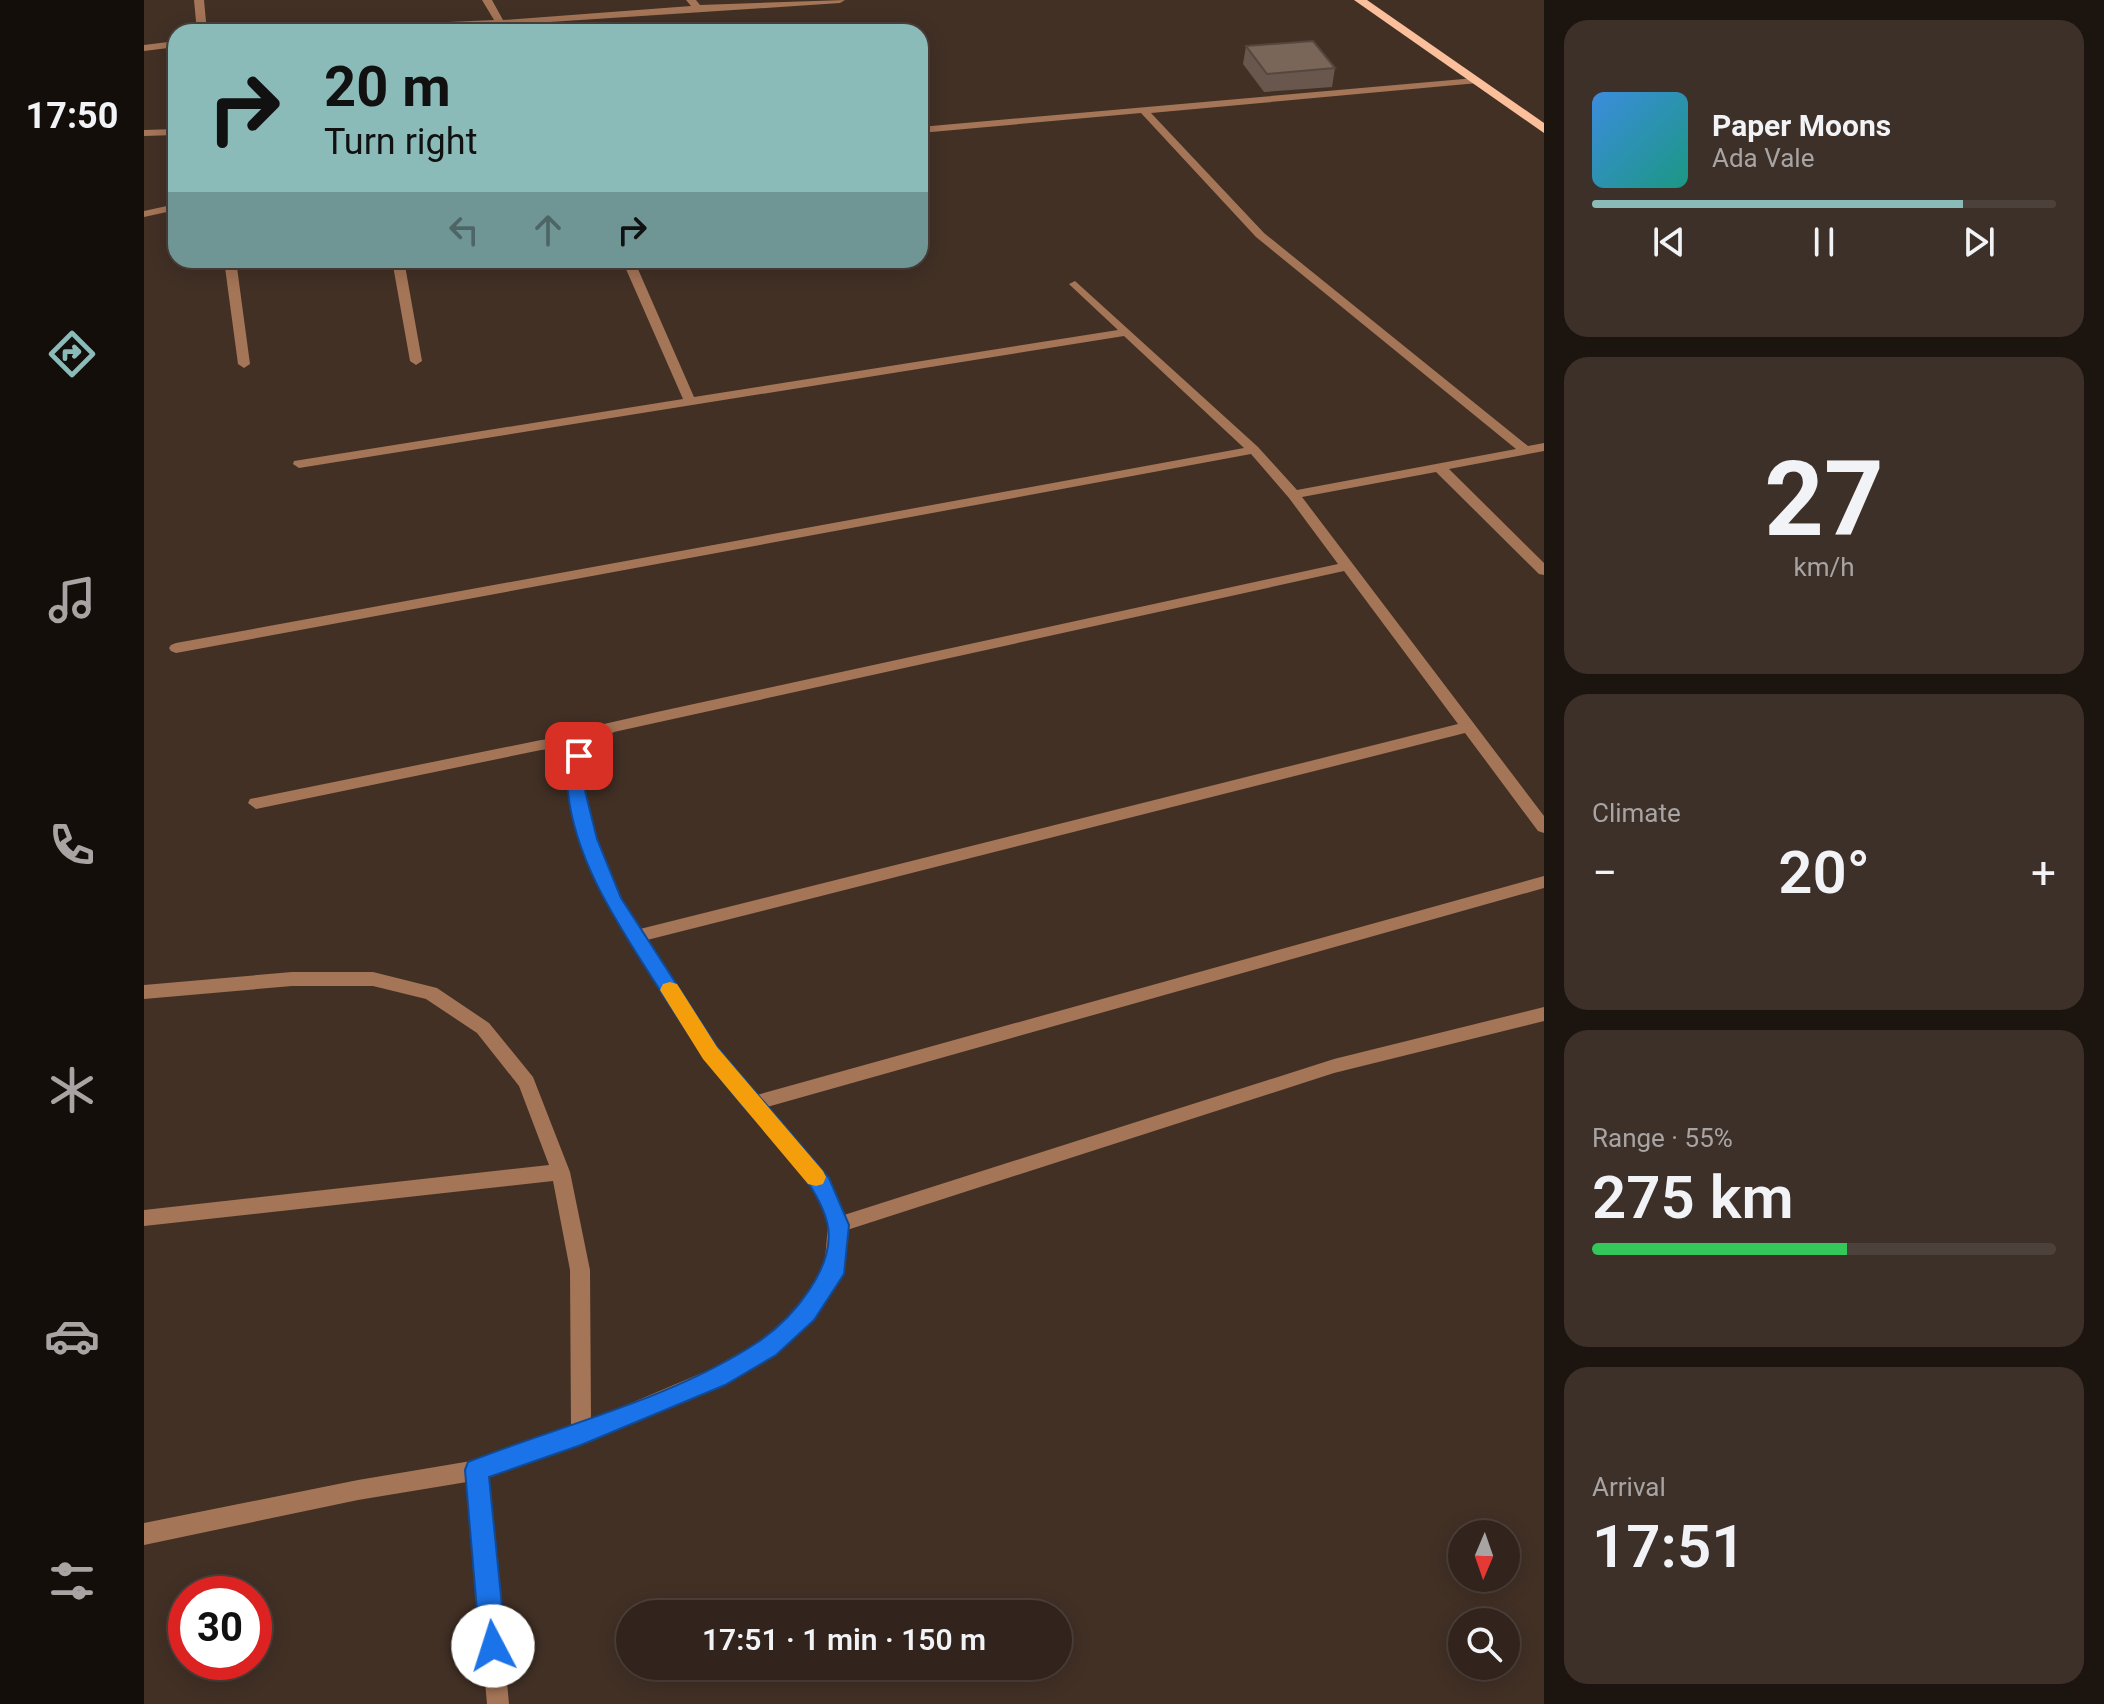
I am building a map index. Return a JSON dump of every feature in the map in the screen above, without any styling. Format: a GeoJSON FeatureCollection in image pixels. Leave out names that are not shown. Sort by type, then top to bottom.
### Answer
{"type":"FeatureCollection","features":[{"type":"Feature","properties":{"kind":"main road"},"geometry":{"type":"LineString","coordinates":[[1360,0],[1544,129]]}},
{"type":"Feature","properties":{"kind":"street"},"geometry":{"type":"LineString","coordinates":[[199,0],[201,24]]}},
{"type":"Feature","properties":{"kind":"street"},"geometry":{"type":"LineString","coordinates":[[487,0],[501,24]]}},
{"type":"Feature","properties":{"kind":"street"},"geometry":{"type":"LineString","coordinates":[[535,24],[694,4],[840,0]]}},
{"type":"Feature","properties":{"kind":"street"},"geometry":{"type":"LineString","coordinates":[[144,48],[168,45]]}},
{"type":"Feature","properties":{"kind":"street"},"geometry":{"type":"LineString","coordinates":[[928,129],[1475,81]]}},
{"type":"Feature","properties":{"kind":"street"},"geometry":{"type":"LineString","coordinates":[[1143,110],[1260,235],[1525,450]]}},
{"type":"Feature","properties":{"kind":"street"},"geometry":{"type":"LineString","coordinates":[[144,133],[168,132]]}},
{"type":"Feature","properties":{"kind":"street"},"geometry":{"type":"LineString","coordinates":[[144,214],[168,209]]}},
{"type":"Feature","properties":{"kind":"street"},"geometry":{"type":"LineString","coordinates":[[231,268],[244,364]]}},
{"type":"Feature","properties":{"kind":"street"},"geometry":{"type":"LineString","coordinates":[[399,268],[416,361]]}},
{"type":"Feature","properties":{"kind":"street"},"geometry":{"type":"LineString","coordinates":[[631,268],[690,402]]}},
{"type":"Feature","properties":{"kind":"street"},"geometry":{"type":"LineString","coordinates":[[1075,284],[1254,450],[1294,495],[1544,827]]}},
{"type":"Feature","properties":{"kind":"street"},"geometry":{"type":"LineString","coordinates":[[299,464],[1127,332]]}},
{"type":"Feature","properties":{"kind":"street"},"geometry":{"type":"LineString","coordinates":[[1294,495],[1544,447]]}},
{"type":"Feature","properties":{"kind":"street"},"geometry":{"type":"LineString","coordinates":[[176,648],[1254,450]]}},
{"type":"Feature","properties":{"kind":"street"},"geometry":{"type":"LineString","coordinates":[[1439,467],[1544,571]]}},
{"type":"Feature","properties":{"kind":"street"},"geometry":{"type":"LineString","coordinates":[[256,803],[541,745],[589,740],[609,728],[1347,566]]}},
{"type":"Feature","properties":{"kind":"street"},"geometry":{"type":"LineString","coordinates":[[636,936],[1468,727]]}},
{"type":"Feature","properties":{"kind":"street"},"geometry":{"type":"LineString","coordinates":[[144,1534],[358,1490],[477,1470],[581,1434],[716,1377],[768,1348],[806,1312],[833,1274],[838,1225],[822,1184],[710,1053],[613,900],[588,839],[576,791],[579,756],[589,740]]}},
{"type":"Feature","properties":{"kind":"street"},"geometry":{"type":"LineString","coordinates":[[752,1104],[1544,882]]}},
{"type":"Feature","properties":{"kind":"street"},"geometry":{"type":"LineString","coordinates":[[144,992],[292,979],[373,979],[431,993],[483,1028],[527,1082],[561,1172],[580,1270],[581,1434]]}},
{"type":"Feature","properties":{"kind":"street"},"geometry":{"type":"LineString","coordinates":[[838,1225],[1334,1066],[1544,1014]]}},
{"type":"Feature","properties":{"kind":"street"},"geometry":{"type":"LineString","coordinates":[[144,1218],[561,1172]]}},
{"type":"Feature","properties":{"kind":"street"},"geometry":{"type":"LineString","coordinates":[[477,1470],[498,1704]]}},
{"type":"Feature","properties":{"kind":"building"},"geometry":{"type":"Polygon","coordinates":[[[1313,41],[1335,68],[1267,74],[1246,46],[1313,41]]]}},
{"type":"Feature","properties":{"kind":"slow traffic"},"geometry":{"type":"LineString","coordinates":[[670,990],[710,1053],[816,1177]]}},
{"type":"Feature","properties":{"kind":"route"},"geometry":{"type":"LineString","coordinates":[[493,1646],[477,1470],[581,1434],[716,1377],[768,1348],[806,1312],[833,1274],[838,1225],[822,1184],[710,1053],[613,900],[588,839],[576,791],[579,756]]}}]}
